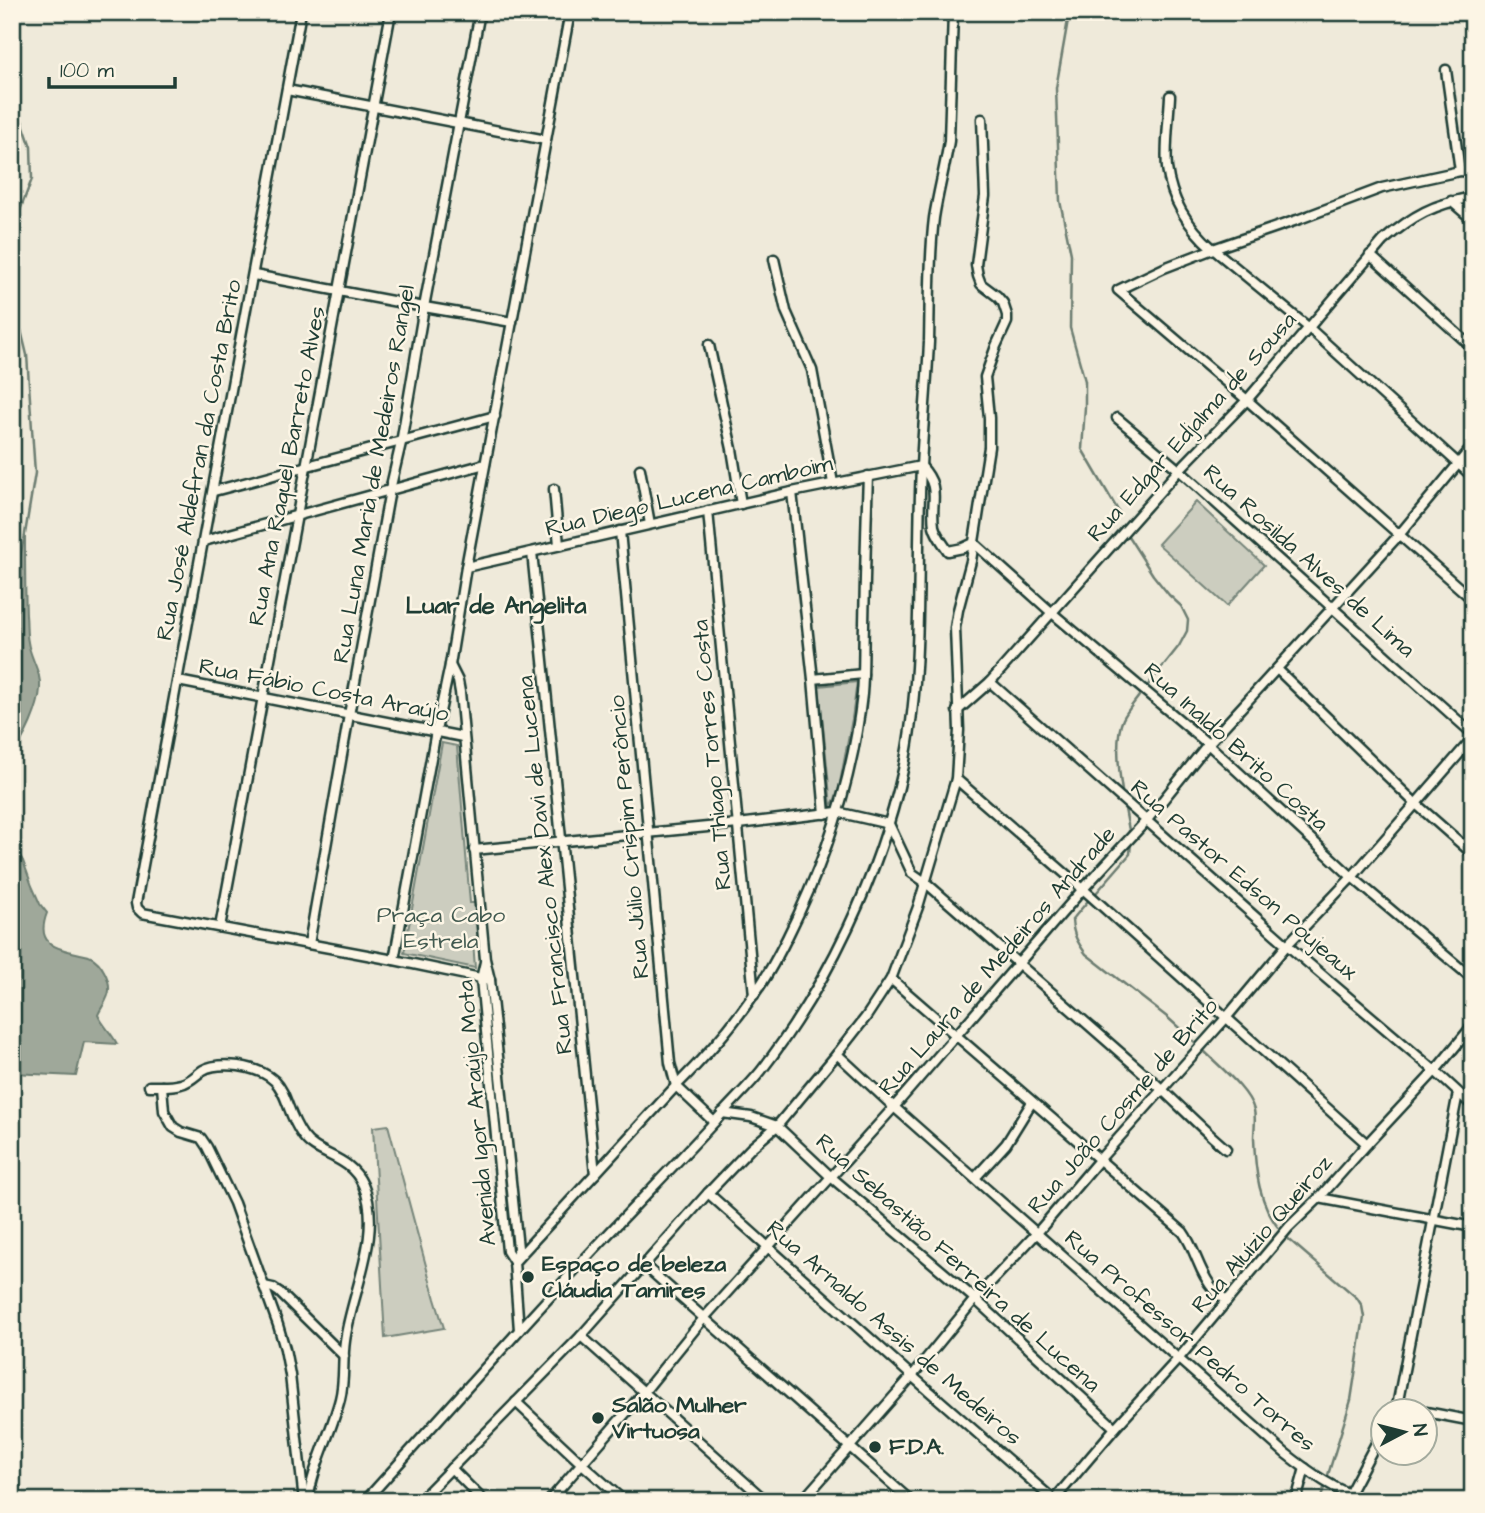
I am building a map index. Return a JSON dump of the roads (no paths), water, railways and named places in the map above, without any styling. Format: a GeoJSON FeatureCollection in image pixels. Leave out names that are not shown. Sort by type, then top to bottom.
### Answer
{"type":"FeatureCollection","features":[{"type":"Feature","properties":{"kind":"street","name":"Rua José Aldefran da Costa Brito"},"geometry":{"type":"LineString","coordinates":[[220,927],[142,913],[136,903],[302,12]]}},
{"type":"Feature","properties":{"kind":"street","name":"Rua Ana Raquel Barreto Alves"},"geometry":{"type":"LineString","coordinates":[[220,927],[391,12]]}},
{"type":"Feature","properties":{"kind":"street","name":"Rua Luna Maria de Medeiros Rangel"},"geometry":{"type":"LineString","coordinates":[[309,944],[390,490],[401,443],[480,12]]}},
{"type":"Feature","properties":{"kind":"street"},"geometry":{"type":"LineString","coordinates":[[394,960],[570,12]]}},
{"type":"Feature","properties":{"kind":"street"},"geometry":{"type":"LineString","coordinates":[[365,1501],[519,1330],[760,1072],[796,1022],[820,981],[856,911],[875,865],[903,768],[912,715],[921,466],[929,339],[929,280],[933,228],[948,141],[953,12]]}},
{"type":"Feature","properties":{"kind":"street"},"geometry":{"type":"LineString","coordinates":[[1446,70],[1460,171]]}},
{"type":"Feature","properties":{"kind":"street"},"geometry":{"type":"LineString","coordinates":[[287,90],[547,140]]}},
{"type":"Feature","properties":{"kind":"street"},"geometry":{"type":"LineString","coordinates":[[1170,96],[1167,167],[1172,189],[1191,226],[1213,249],[1308,327],[1473,477]]}},
{"type":"Feature","properties":{"kind":"street"},"geometry":{"type":"LineString","coordinates":[[419,1501],[581,1336],[751,1148],[777,1126],[866,1017],[891,979],[918,907],[956,779],[958,752],[955,628],[974,543],[990,433],[985,377],[1005,327],[1007,315],[1003,303],[981,284],[976,265],[985,196],[982,119]]}},
{"type":"Feature","properties":{"kind":"street"},"geometry":{"type":"LineString","coordinates":[[1473,172],[1460,171],[1382,188],[1213,249],[1118,290],[1473,600]]}},
{"type":"Feature","properties":{"kind":"street","name":"Rua Edgar Edjalma de Sousa"},"geometry":{"type":"LineString","coordinates":[[957,710],[990,682],[1179,470],[1247,400],[1383,241],[1424,212],[1451,201],[1473,197]]}},
{"type":"Feature","properties":{"kind":"street"},"geometry":{"type":"LineString","coordinates":[[1451,201],[1473,220]]}},
{"type":"Feature","properties":{"kind":"street"},"geometry":{"type":"LineString","coordinates":[[1370,255],[1473,348]]}},
{"type":"Feature","properties":{"kind":"street"},"geometry":{"type":"LineString","coordinates":[[774,259],[786,311],[812,370],[833,483]]}},
{"type":"Feature","properties":{"kind":"street"},"geometry":{"type":"LineString","coordinates":[[254,275],[512,322]]}},
{"type":"Feature","properties":{"kind":"street"},"geometry":{"type":"LineString","coordinates":[[709,345],[741,504]]}},
{"type":"Feature","properties":{"kind":"street"},"geometry":{"type":"LineString","coordinates":[[214,491],[495,416]]}},
{"type":"Feature","properties":{"kind":"street","name":"Rua Rosilda Alves de Lima"},"geometry":{"type":"LineString","coordinates":[[1117,418],[1179,470],[1473,736]]}},
{"type":"Feature","properties":{"kind":"street","name":"Rua Laura de Medeiros Andrade"},"geometry":{"type":"LineString","coordinates":[[550,1501],[704,1318],[1147,820],[1208,744],[1399,535],[1473,446]]}},
{"type":"Feature","properties":{"kind":"street"},"geometry":{"type":"LineString","coordinates":[[204,541],[485,464]]}},
{"type":"Feature","properties":{"kind":"street"},"geometry":{"type":"LineString","coordinates":[[921,466],[929,475],[933,486],[936,534],[948,551],[974,543]]}},
{"type":"Feature","properties":{"kind":"street","name":"Rua Diego Lucena Camboim"},"geometry":{"type":"LineString","coordinates":[[466,567],[833,483],[921,466]]}},
{"type":"Feature","properties":{"kind":"street"},"geometry":{"type":"LineString","coordinates":[[640,469],[650,524]]}},
{"type":"Feature","properties":{"kind":"street"},"geometry":{"type":"LineString","coordinates":[[514,1262],[711,1050],[754,995],[798,917],[823,858],[857,730],[863,674],[867,476]]}},
{"type":"Feature","properties":{"kind":"street"},"geometry":{"type":"LineString","coordinates":[[554,489],[559,545]]}},
{"type":"Feature","properties":{"kind":"street"},"geometry":{"type":"LineString","coordinates":[[793,492],[825,814]]}},
{"type":"Feature","properties":{"kind":"street","name":"Rua Thiago Torres Costa"},"geometry":{"type":"LineString","coordinates":[[708,511],[754,995]]}},
{"type":"Feature","properties":{"kind":"street","name":"Rua Júlio Crispim Perôncio"},"geometry":{"type":"LineString","coordinates":[[620,531],[670,1063],[676,1086]]}},
{"type":"Feature","properties":{"kind":"street","name":"Rua Inaldo Brito Costa"},"geometry":{"type":"LineString","coordinates":[[974,543],[1051,612],[1208,744],[1352,877],[1473,979]]}},
{"type":"Feature","properties":{"kind":"street","name":"Rua Francisco Alex Davi de Lucena"},"geometry":{"type":"LineString","coordinates":[[532,552],[596,1174]]}},
{"type":"Feature","properties":{"kind":"street","name":"Avenida Igor Araújo Mota"},"geometry":{"type":"LineString","coordinates":[[450,666],[460,692],[485,979],[518,1248],[514,1262],[519,1330]]}},
{"type":"Feature","properties":{"kind":"street"},"geometry":{"type":"LineString","coordinates":[[1277,669],[1415,803],[1473,854]]}},
{"type":"Feature","properties":{"kind":"street"},"geometry":{"type":"LineString","coordinates":[[813,679],[863,674]]}},
{"type":"Feature","properties":{"kind":"street","name":"Rua Fábio Costa Araújo"},"geometry":{"type":"LineString","coordinates":[[178,681],[463,737]]}},
{"type":"Feature","properties":{"kind":"street","name":"Rua Pastor Edson Poujeaux"},"geometry":{"type":"LineString","coordinates":[[990,682],[1473,1106]]}},
{"type":"Feature","properties":{"kind":"street","name":"Rua João Cosme de Brito"},"geometry":{"type":"LineString","coordinates":[[802,1501],[912,1376],[975,1299],[1037,1233],[1287,945],[1352,877],[1473,736]]}},
{"type":"Feature","properties":{"kind":"street"},"geometry":{"type":"LineString","coordinates":[[956,779],[1367,1144]]}},
{"type":"Feature","properties":{"kind":"street"},"geometry":{"type":"LineString","coordinates":[[474,850],[837,812],[889,824]]}},
{"type":"Feature","properties":{"kind":"street"},"geometry":{"type":"LineString","coordinates":[[889,824],[912,873],[1019,963],[1226,1149]]}},
{"type":"Feature","properties":{"kind":"street"},"geometry":{"type":"LineString","coordinates":[[220,927],[485,979]]}},
{"type":"Feature","properties":{"kind":"street"},"geometry":{"type":"LineString","coordinates":[[891,979],[1183,1232],[1190,1242],[1204,1277],[1227,1301]]}},
{"type":"Feature","properties":{"kind":"street","name":"Rua Aluízio Queiroz"},"geometry":{"type":"LineString","coordinates":[[1054,1500],[1289,1227],[1435,1071],[1473,1025]]}},
{"type":"Feature","properties":{"kind":"street","name":"Rua Professor Pedro Torres"},"geometry":{"type":"LineString","coordinates":[[837,1054],[1285,1452],[1318,1477],[1367,1501]]}},
{"type":"Feature","properties":{"kind":"street"},"geometry":{"type":"LineString","coordinates":[[149,1086],[180,1084],[203,1070],[219,1066],[242,1067],[266,1074],[283,1090],[297,1127],[308,1143],[340,1159],[355,1172],[363,1184],[370,1214],[366,1253],[347,1330],[344,1382],[306,1501]]}},
{"type":"Feature","properties":{"kind":"street"},"geometry":{"type":"LineString","coordinates":[[162,1086],[164,1111],[173,1127],[204,1140],[234,1203],[264,1286],[285,1349],[306,1501]]}},
{"type":"Feature","properties":{"kind":"street"},"geometry":{"type":"LineString","coordinates":[[676,1086],[715,1122]]}},
{"type":"Feature","properties":{"kind":"street"},"geometry":{"type":"LineString","coordinates":[[1397,1398],[1458,1093]]}},
{"type":"Feature","properties":{"kind":"street"},"geometry":{"type":"LineString","coordinates":[[975,1178],[1006,1144],[1032,1102]]}},
{"type":"Feature","properties":{"kind":"street"},"geometry":{"type":"LineString","coordinates":[[722,1113],[751,1117],[777,1126]]}},
{"type":"Feature","properties":{"kind":"street","name":"Rua Sebastião Ferreira de Lucena"},"geometry":{"type":"LineString","coordinates":[[777,1126],[831,1177],[975,1299],[1115,1428]]}},
{"type":"Feature","properties":{"kind":"street","name":"Rua Arnaldo Assis de Medeiros"},"geometry":{"type":"LineString","coordinates":[[708,1194],[1054,1500]]}},
{"type":"Feature","properties":{"kind":"street"},"geometry":{"type":"LineString","coordinates":[[1319,1198],[1473,1227]]}},
{"type":"Feature","properties":{"kind":"street"},"geometry":{"type":"LineString","coordinates":[[644,1265],[911,1501]]}},
{"type":"Feature","properties":{"kind":"street"},"geometry":{"type":"LineString","coordinates":[[264,1286],[279,1293],[344,1356]]}},
{"type":"Feature","properties":{"kind":"street"},"geometry":{"type":"LineString","coordinates":[[581,1336],[766,1501]]}},
{"type":"Feature","properties":{"kind":"street"},"geometry":{"type":"LineString","coordinates":[[516,1402],[624,1501]]}},
{"type":"Feature","properties":{"kind":"street"},"geometry":{"type":"LineString","coordinates":[[1440,1415],[1473,1422]]}},
{"type":"Feature","properties":{"kind":"street"},"geometry":{"type":"LineString","coordinates":[[1349,1494],[1370,1454]]}},
{"type":"Feature","properties":{"kind":"street"},"geometry":{"type":"LineString","coordinates":[[451,1468],[484,1501]]}},
{"type":"Feature","properties":{"kind":"street"},"geometry":{"type":"LineString","coordinates":[[1296,1501],[1305,1468]]}},
{"type":"Feature","properties":{"kind":"waterway"},"geometry":{"type":"LineString","coordinates":[[1072,12],[1068,20],[1056,88],[1060,201],[1071,254],[1070,328],[1085,381],[1082,449],[1120,514]]}},
{"type":"Feature","properties":{"kind":"waterway"},"geometry":{"type":"LineString","coordinates":[[12,92],[31,147],[32,179],[12,231]]}},
{"type":"Feature","properties":{"kind":"waterway"},"geometry":{"type":"LineString","coordinates":[[12,293],[27,355],[35,473],[25,534]]}},
{"type":"Feature","properties":{"kind":"waterway"},"geometry":{"type":"LineString","coordinates":[[1128,536],[1153,575],[1181,606],[1188,620],[1187,631],[1179,646],[1148,685]]}},
{"type":"Feature","properties":{"kind":"waterway"},"geometry":{"type":"LineString","coordinates":[[1122,791],[1119,735],[1125,716],[1139,696]]}},
{"type":"Feature","properties":{"kind":"waterway"},"geometry":{"type":"LineString","coordinates":[[1125,809],[1129,830]]}},
{"type":"Feature","properties":{"kind":"waterway"},"geometry":{"type":"LineString","coordinates":[[1097,892],[1130,854],[1131,842]]}},
{"type":"Feature","properties":{"kind":"waterway"},"geometry":{"type":"LineString","coordinates":[[1087,902],[1072,920],[1076,939],[1086,954],[1197,1044]]}},
{"type":"Feature","properties":{"kind":"waterway"},"geometry":{"type":"LineString","coordinates":[[1205,1052],[1233,1079],[1251,1102],[1255,1113],[1257,1175],[1263,1199],[1281,1231]]}},
{"type":"Feature","properties":{"kind":"waterway"},"geometry":{"type":"LineString","coordinates":[[1285,1236],[1357,1298],[1364,1317],[1351,1400],[1320,1501]]}},
{"type":"Feature","properties":{"kind":"place","name":"Espaço de beleza Cláudia Tamires"},"geometry":{"type":"Point","coordinates":[528,1277]}},
{"type":"Feature","properties":{"kind":"place","name":"Salão Mulher Virtuosa"},"geometry":{"type":"Point","coordinates":[598,1418]}},
{"type":"Feature","properties":{"kind":"place","name":"F.D.A."},"geometry":{"type":"Point","coordinates":[875,1447]}},
{"type":"Feature","properties":{"kind":"district","name":"Luar de Angelita"},"geometry":{"type":"Point","coordinates":[496,606]}},
{"type":"Feature","properties":{"kind":"park label","name":"Praça Cabo Estrela"},"geometry":{"type":"Point","coordinates":[441,928]}}]}
